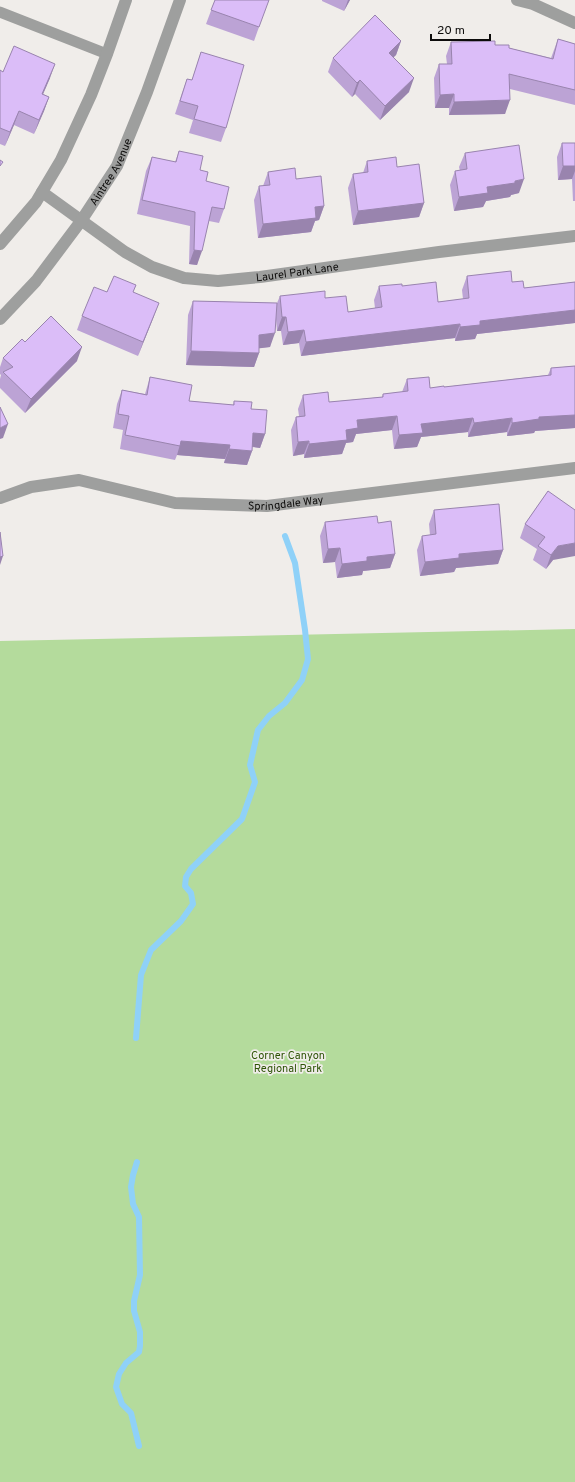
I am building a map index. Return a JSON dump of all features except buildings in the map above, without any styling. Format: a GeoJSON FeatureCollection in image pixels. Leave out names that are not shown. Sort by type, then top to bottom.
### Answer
{"type":"FeatureCollection","features":[{"type":"Feature","properties":{"kind":"street"},"geometry":{"type":"LineString","coordinates":[[0,244],[36,202],[61,160],[75,131],[107,54],[126,0]]}},
{"type":"Feature","properties":{"kind":"street","name":"Aintree Avenue"},"geometry":{"type":"LineString","coordinates":[[0,319],[36,281],[81,221],[117,166],[147,92],[180,0]]}},
{"type":"Feature","properties":{"kind":"street"},"geometry":{"type":"LineString","coordinates":[[517,0],[533,4],[575,23]]}},
{"type":"Feature","properties":{"kind":"street","name":"Laurel Park Lane"},"geometry":{"type":"LineString","coordinates":[[42,192],[125,252],[152,267],[184,278],[218,281],[260,277],[439,252],[575,236]]}},
{"type":"Feature","properties":{"kind":"street","name":"Springdale Way"},"geometry":{"type":"LineString","coordinates":[[0,498],[31,487],[79,480],[175,503],[267,506],[575,468]]}},
{"type":"Feature","properties":{"kind":"lane"},"geometry":{"type":"LineString","coordinates":[[0,12],[107,54]]}},
{"type":"Feature","properties":{"kind":"green space","name":"Corner Canyon Regional Park"},"geometry":{"type":"Polygon","coordinates":[[[575,629],[575,1482],[0,1482],[0,641],[575,629]]]}},
{"type":"Feature","properties":{"kind":"waterway"},"geometry":{"type":"LineString","coordinates":[[136,1038],[141,975],[151,950],[181,921],[193,904],[191,893],[185,886],[186,877],[191,869],[242,819],[255,782],[250,765],[258,730],[269,716],[285,703],[302,680],[308,659],[305,630],[295,563],[285,536]]}},
{"type":"Feature","properties":{"kind":"waterway"},"geometry":{"type":"LineString","coordinates":[[137,1162],[131,1187],[133,1204],[139,1217],[140,1275],[134,1301],[134,1311],[140,1332],[140,1346],[139,1352],[126,1363],[119,1374],[116,1387],[122,1404],[131,1413],[139,1446]]}}]}
